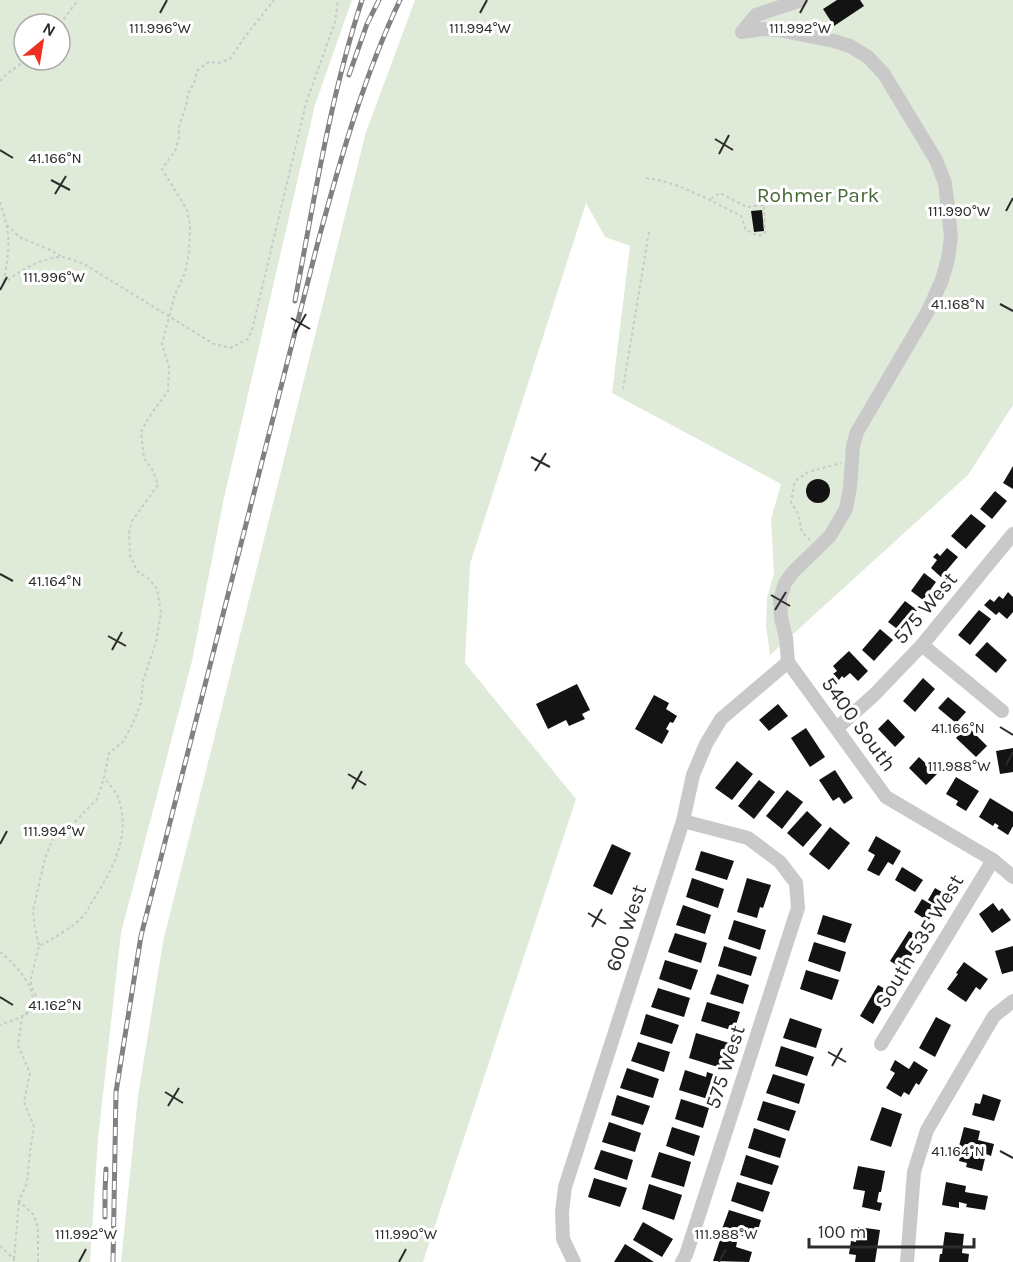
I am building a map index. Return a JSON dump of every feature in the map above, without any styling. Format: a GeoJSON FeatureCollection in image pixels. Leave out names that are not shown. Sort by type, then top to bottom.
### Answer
{"type":"FeatureCollection","features":[{"type":"Feature","properties":{"kind":"street"},"geometry":{"type":"LineString","coordinates":[[788,662],[780,599],[785,583],[830,536],[846,509],[853,446],[857,432],[928,311],[942,280],[951,237],[945,183],[936,160],[884,74],[868,57],[850,46],[834,41],[778,30],[763,29],[742,32],[756,15],[801,0]]}},
{"type":"Feature","properties":{"kind":"street","name":"575 West"},"geometry":{"type":"LineString","coordinates":[[837,728],[874,695],[922,645],[1013,535]]}},
{"type":"Feature","properties":{"kind":"street"},"geometry":{"type":"LineString","coordinates":[[922,645],[1002,711]]}},
{"type":"Feature","properties":{"kind":"street","name":"5400 South"},"geometry":{"type":"LineString","coordinates":[[788,662],[886,797],[993,860],[1013,877]]}},
{"type":"Feature","properties":{"kind":"street","name":"600 West"},"geometry":{"type":"LineString","coordinates":[[574,1262],[563,1239],[562,1212],[565,1187],[682,821],[693,775],[706,744],[721,719],[788,662]]}},
{"type":"Feature","properties":{"kind":"street","name":"575 West"},"geometry":{"type":"LineString","coordinates":[[682,821],[748,838],[780,862],[796,883],[798,908],[682,1262]]}},
{"type":"Feature","properties":{"kind":"street","name":"South 535 West"},"geometry":{"type":"LineString","coordinates":[[881,1044],[993,860]]}},
{"type":"Feature","properties":{"kind":"street"},"geometry":{"type":"LineString","coordinates":[[907,1262],[914,1172],[927,1130],[994,1016],[1013,1001]]}},
{"type":"Feature","properties":{"kind":"path"},"geometry":{"type":"LineString","coordinates":[[0,1025],[32,1012],[36,996],[31,986],[31,978],[39,946],[33,911],[45,858],[54,836],[69,828],[97,799],[109,753],[123,742],[141,703],[143,681],[156,642],[161,613],[158,589],[137,571],[130,555],[129,533],[132,521],[158,485],[153,471],[144,458],[141,432],[168,391],[169,367],[162,344],[175,294],[185,273],[190,226],[187,210],[162,169],[176,149],[188,93],[197,71],[207,63],[219,63],[230,59],[274,0]]}},
{"type":"Feature","properties":{"kind":"path"},"geometry":{"type":"LineString","coordinates":[[7,225],[19,237],[62,257],[84,264],[214,344],[230,348],[248,339],[306,103],[335,22],[338,0]]}},
{"type":"Feature","properties":{"kind":"path"},"geometry":{"type":"LineString","coordinates":[[0,81],[12,70]]}},
{"type":"Feature","properties":{"kind":"path"},"geometry":{"type":"LineString","coordinates":[[646,178],[662,180],[709,200],[741,216],[746,230],[759,236],[765,233],[764,205],[747,207],[720,193],[709,200]]}},
{"type":"Feature","properties":{"kind":"path"},"geometry":{"type":"LineString","coordinates":[[0,202],[7,225],[9,249],[0,290]]}},
{"type":"Feature","properties":{"kind":"path"},"geometry":{"type":"LineString","coordinates":[[623,388],[649,232]]}},
{"type":"Feature","properties":{"kind":"path"},"geometry":{"type":"LineString","coordinates":[[3,284],[17,272],[62,257]]}},
{"type":"Feature","properties":{"kind":"path"},"geometry":{"type":"LineString","coordinates":[[818,548],[802,532],[798,514],[791,502],[795,481],[808,472],[851,461]]}},
{"type":"Feature","properties":{"kind":"path"},"geometry":{"type":"LineString","coordinates":[[39,946],[85,915],[110,873],[122,838],[122,818],[117,796],[104,778]]}},
{"type":"Feature","properties":{"kind":"path"},"geometry":{"type":"LineString","coordinates":[[0,952],[28,982],[33,997],[30,1009],[22,1016],[18,1046],[30,1073],[24,1102],[34,1127],[27,1183],[20,1201],[14,1261]]}},
{"type":"Feature","properties":{"kind":"path"},"geometry":{"type":"LineString","coordinates":[[20,1201],[34,1215],[38,1228],[38,1262]]}},
{"type":"Feature","properties":{"kind":"path"},"geometry":{"type":"LineString","coordinates":[[0,1246],[14,1261]]}},
{"type":"Feature","properties":{"kind":"green space"},"geometry":{"type":"Polygon","coordinates":[[[0,0],[352,0],[315,105],[224,498],[192,661],[121,933],[98,1139],[90,1262],[0,1262],[0,0]]]}},
{"type":"Feature","properties":{"kind":"green space","name":"Rohmer Park"},"geometry":{"type":"Polygon","coordinates":[[[415,0],[1013,0],[1013,405],[968,475],[770,655],[766,626],[767,598],[774,573],[771,519],[781,484],[612,393],[630,246],[605,237],[586,203],[470,564],[465,663],[576,799],[423,1262],[121,1262],[138,1096],[163,942],[366,132],[415,0]]]}},
{"type":"Feature","properties":{"kind":"building"},"geometry":{"type":"Polygon","coordinates":[[[837,0],[860,0],[864,6],[834,26],[823,9],[837,0]]]}},
{"type":"Feature","properties":{"kind":"building"},"geometry":{"type":"Polygon","coordinates":[[[762,210],[764,231],[754,232],[751,211],[762,210]]]}},
{"type":"Feature","properties":{"kind":"building"},"geometry":{"type":"Polygon","coordinates":[[[1013,466],[1013,489],[1003,483],[1013,466]]]}},
{"type":"Feature","properties":{"kind":"building"},"geometry":{"type":"Polygon","coordinates":[[[813,479],[823,479],[830,486],[830,496],[823,503],[813,503],[806,496],[806,486],[813,479]]]}},
{"type":"Feature","properties":{"kind":"building"},"geometry":{"type":"Polygon","coordinates":[[[995,491],[1007,501],[992,519],[980,509],[995,491]]]}},
{"type":"Feature","properties":{"kind":"building"},"geometry":{"type":"Polygon","coordinates":[[[971,514],[986,526],[966,549],[951,536],[971,514]]]}},
{"type":"Feature","properties":{"kind":"building"},"geometry":{"type":"Polygon","coordinates":[[[947,548],[958,557],[941,577],[931,568],[937,560],[933,557],[937,553],[940,556],[947,548]]]}},
{"type":"Feature","properties":{"kind":"building"},"geometry":{"type":"Polygon","coordinates":[[[924,573],[936,582],[923,600],[911,591],[924,573]]]}},
{"type":"Feature","properties":{"kind":"building"},"geometry":{"type":"Polygon","coordinates":[[[1008,592],[1013,597],[1013,612],[1007,619],[999,612],[996,615],[984,605],[990,599],[994,602],[999,596],[1003,599],[1008,592]]]}},
{"type":"Feature","properties":{"kind":"building"},"geometry":{"type":"Polygon","coordinates":[[[905,601],[917,610],[900,631],[888,622],[905,601]]]}},
{"type":"Feature","properties":{"kind":"building"},"geometry":{"type":"Polygon","coordinates":[[[979,610],[991,619],[970,645],[958,635],[979,610]]]}},
{"type":"Feature","properties":{"kind":"building"},"geometry":{"type":"Polygon","coordinates":[[[880,629],[893,640],[874,661],[862,650],[880,629]]]}},
{"type":"Feature","properties":{"kind":"building"},"geometry":{"type":"Polygon","coordinates":[[[987,642],[1007,660],[996,673],[975,655],[987,642]]]}},
{"type":"Feature","properties":{"kind":"building"},"geometry":{"type":"Polygon","coordinates":[[[849,651],[868,671],[858,681],[850,673],[839,680],[833,674],[837,671],[833,666],[849,651]]]}},
{"type":"Feature","properties":{"kind":"building"},"geometry":{"type":"Polygon","coordinates":[[[923,678],[935,689],[915,712],[903,701],[923,678]]]}},
{"type":"Feature","properties":{"kind":"building"},"geometry":{"type":"Polygon","coordinates":[[[577,684],[590,710],[582,714],[585,719],[569,726],[566,720],[548,729],[536,704],[577,684]]]}},
{"type":"Feature","properties":{"kind":"building"},"geometry":{"type":"Polygon","coordinates":[[[654,695],[669,703],[666,709],[677,716],[666,729],[669,731],[662,744],[635,729],[654,695]]]}},
{"type":"Feature","properties":{"kind":"building"},"geometry":{"type":"Polygon","coordinates":[[[948,697],[966,712],[956,723],[938,708],[948,697]]]}},
{"type":"Feature","properties":{"kind":"building"},"geometry":{"type":"Polygon","coordinates":[[[778,704],[788,716],[769,731],[759,720],[778,704]]]}},
{"type":"Feature","properties":{"kind":"building"},"geometry":{"type":"Polygon","coordinates":[[[888,719],[905,737],[895,747],[878,729],[888,719]]]}},
{"type":"Feature","properties":{"kind":"building"},"geometry":{"type":"Polygon","coordinates":[[[967,726],[987,746],[976,757],[956,738],[967,726]]]}},
{"type":"Feature","properties":{"kind":"building"},"geometry":{"type":"Polygon","coordinates":[[[806,728],[825,757],[810,767],[791,738],[806,728]]]}},
{"type":"Feature","properties":{"kind":"building"},"geometry":{"type":"Polygon","coordinates":[[[1013,748],[1013,772],[1000,774],[996,751],[1013,748]]]}},
{"type":"Feature","properties":{"kind":"building"},"geometry":{"type":"Polygon","coordinates":[[[919,757],[937,774],[926,785],[909,768],[919,757]]]}},
{"type":"Feature","properties":{"kind":"building"},"geometry":{"type":"Polygon","coordinates":[[[737,761],[753,774],[732,800],[715,788],[737,761]]]}},
{"type":"Feature","properties":{"kind":"building"},"geometry":{"type":"Polygon","coordinates":[[[835,770],[853,798],[844,804],[839,797],[833,801],[819,780],[835,770]]]}},
{"type":"Feature","properties":{"kind":"building"},"geometry":{"type":"Polygon","coordinates":[[[956,777],[979,791],[966,811],[956,805],[958,801],[946,794],[956,777]]]}},
{"type":"Feature","properties":{"kind":"building"},"geometry":{"type":"Polygon","coordinates":[[[759,780],[775,792],[754,819],[738,806],[759,780]]]}},
{"type":"Feature","properties":{"kind":"building"},"geometry":{"type":"Polygon","coordinates":[[[787,790],[803,802],[782,829],[766,816],[787,790]]]}},
{"type":"Feature","properties":{"kind":"building"},"geometry":{"type":"Polygon","coordinates":[[[990,798],[1013,812],[1013,826],[1008,835],[997,828],[999,826],[995,823],[993,826],[979,817],[990,798]]]}},
{"type":"Feature","properties":{"kind":"building"},"geometry":{"type":"Polygon","coordinates":[[[807,811],[822,825],[803,847],[787,833],[807,811]]]}},
{"type":"Feature","properties":{"kind":"building"},"geometry":{"type":"Polygon","coordinates":[[[830,827],[850,843],[829,870],[809,854],[830,827]]]}},
{"type":"Feature","properties":{"kind":"building"},"geometry":{"type":"Polygon","coordinates":[[[876,836],[901,851],[893,865],[888,862],[879,876],[867,870],[875,855],[868,851],[876,836]]]}},
{"type":"Feature","properties":{"kind":"building"},"geometry":{"type":"Polygon","coordinates":[[[612,844],[631,853],[612,895],[593,886],[612,844]]]}},
{"type":"Feature","properties":{"kind":"building"},"geometry":{"type":"Polygon","coordinates":[[[701,851],[734,861],[727,880],[695,870],[701,851]]]}},
{"type":"Feature","properties":{"kind":"building"},"geometry":{"type":"Polygon","coordinates":[[[902,867],[923,880],[915,892],[895,880],[902,867]]]}},
{"type":"Feature","properties":{"kind":"building"},"geometry":{"type":"Polygon","coordinates":[[[692,878],[724,889],[718,908],[686,897],[692,878]]]}},
{"type":"Feature","properties":{"kind":"building"},"geometry":{"type":"Polygon","coordinates":[[[747,878],[771,885],[757,918],[737,912],[747,878]]]}},
{"type":"Feature","properties":{"kind":"building"},"geometry":{"type":"Polygon","coordinates":[[[935,888],[947,895],[940,907],[928,900],[935,888]]]}},
{"type":"Feature","properties":{"kind":"building"},"geometry":{"type":"Polygon","coordinates":[[[922,899],[937,908],[928,921],[914,912],[922,899]]]}},
{"type":"Feature","properties":{"kind":"building"},"geometry":{"type":"Polygon","coordinates":[[[993,903],[999,911],[1002,908],[1011,920],[992,933],[979,914],[993,903]]]}},
{"type":"Feature","properties":{"kind":"building"},"geometry":{"type":"Polygon","coordinates":[[[683,905],[711,915],[705,934],[676,925],[683,905]]]}},
{"type":"Feature","properties":{"kind":"building"},"geometry":{"type":"Polygon","coordinates":[[[823,915],[852,924],[845,943],[817,934],[823,915]]]}},
{"type":"Feature","properties":{"kind":"building"},"geometry":{"type":"Polygon","coordinates":[[[734,920],[766,930],[760,950],[728,939],[734,920]]]}},
{"type":"Feature","properties":{"kind":"building"},"geometry":{"type":"Polygon","coordinates":[[[909,931],[922,938],[903,969],[890,961],[909,931]]]}},
{"type":"Feature","properties":{"kind":"building"},"geometry":{"type":"Polygon","coordinates":[[[675,933],[707,943],[701,963],[668,952],[675,933]]]}},
{"type":"Feature","properties":{"kind":"building"},"geometry":{"type":"Polygon","coordinates":[[[814,942],[846,952],[840,972],[808,961],[814,942]]]}},
{"type":"Feature","properties":{"kind":"building"},"geometry":{"type":"Polygon","coordinates":[[[724,946],[757,957],[751,976],[718,966],[724,946]]]}},
{"type":"Feature","properties":{"kind":"building"},"geometry":{"type":"Polygon","coordinates":[[[1013,946],[1013,971],[1002,974],[995,951],[1013,946]]]}},
{"type":"Feature","properties":{"kind":"building"},"geometry":{"type":"Polygon","coordinates":[[[665,960],[698,970],[691,990],[659,979],[665,960]]]}},
{"type":"Feature","properties":{"kind":"building"},"geometry":{"type":"Polygon","coordinates":[[[964,962],[988,979],[980,990],[976,987],[966,1002],[947,989],[964,962]]]}},
{"type":"Feature","properties":{"kind":"building"},"geometry":{"type":"Polygon","coordinates":[[[806,970],[839,980],[832,1000],[800,989],[806,970]]]}},
{"type":"Feature","properties":{"kind":"building"},"geometry":{"type":"Polygon","coordinates":[[[717,974],[749,985],[743,1004],[710,994],[717,974]]]}},
{"type":"Feature","properties":{"kind":"building"},"geometry":{"type":"Polygon","coordinates":[[[878,985],[891,992],[873,1024],[860,1016],[878,985]]]}},
{"type":"Feature","properties":{"kind":"building"},"geometry":{"type":"Polygon","coordinates":[[[658,988],[690,998],[684,1017],[651,1007],[658,988]]]}},
{"type":"Feature","properties":{"kind":"building"},"geometry":{"type":"Polygon","coordinates":[[[707,1002],[740,1012],[734,1031],[701,1021],[707,1002]]]}},
{"type":"Feature","properties":{"kind":"building"},"geometry":{"type":"Polygon","coordinates":[[[646,1014],[679,1025],[672,1044],[640,1034],[646,1014]]]}},
{"type":"Feature","properties":{"kind":"building"},"geometry":{"type":"Polygon","coordinates":[[[936,1017],[951,1025],[935,1057],[919,1048],[936,1017]]]}},
{"type":"Feature","properties":{"kind":"building"},"geometry":{"type":"Polygon","coordinates":[[[790,1018],[822,1029],[816,1048],[783,1038],[790,1018]]]}},
{"type":"Feature","properties":{"kind":"building"},"geometry":{"type":"Polygon","coordinates":[[[696,1033],[729,1043],[721,1068],[689,1058],[696,1033]]]}},
{"type":"Feature","properties":{"kind":"building"},"geometry":{"type":"Polygon","coordinates":[[[638,1042],[670,1052],[664,1072],[631,1061],[638,1042]]]}},
{"type":"Feature","properties":{"kind":"building"},"geometry":{"type":"Polygon","coordinates":[[[781,1046],[814,1057],[807,1076],[775,1066],[781,1046]]]}},
{"type":"Feature","properties":{"kind":"building"},"geometry":{"type":"Polygon","coordinates":[[[895,1060],[909,1069],[914,1061],[928,1070],[919,1085],[916,1083],[909,1095],[904,1092],[901,1097],[886,1088],[895,1073],[890,1070],[895,1060]]]}},
{"type":"Feature","properties":{"kind":"building"},"geometry":{"type":"Polygon","coordinates":[[[627,1068],[659,1079],[653,1098],[620,1088],[627,1068]]]}},
{"type":"Feature","properties":{"kind":"building"},"geometry":{"type":"Polygon","coordinates":[[[685,1070],[706,1077],[707,1072],[719,1076],[711,1100],[679,1090],[685,1070]]]}},
{"type":"Feature","properties":{"kind":"building"},"geometry":{"type":"Polygon","coordinates":[[[773,1074],[805,1084],[799,1104],[766,1093],[773,1074]]]}},
{"type":"Feature","properties":{"kind":"building"},"geometry":{"type":"Polygon","coordinates":[[[983,1094],[1001,1100],[994,1121],[972,1115],[975,1103],[980,1104],[983,1094]]]}},
{"type":"Feature","properties":{"kind":"building"},"geometry":{"type":"Polygon","coordinates":[[[617,1095],[650,1106],[643,1125],[611,1115],[617,1095]]]}},
{"type":"Feature","properties":{"kind":"building"},"geometry":{"type":"Polygon","coordinates":[[[681,1099],[709,1108],[703,1128],[675,1119],[681,1099]]]}},
{"type":"Feature","properties":{"kind":"building"},"geometry":{"type":"Polygon","coordinates":[[[763,1101],[796,1111],[789,1131],[757,1120],[763,1101]]]}},
{"type":"Feature","properties":{"kind":"building"},"geometry":{"type":"Polygon","coordinates":[[[882,1107],[902,1114],[891,1147],[870,1140],[882,1107]]]}},
{"type":"Feature","properties":{"kind":"building"},"geometry":{"type":"Polygon","coordinates":[[[609,1122],[641,1133],[635,1152],[602,1142],[609,1122]]]}},
{"type":"Feature","properties":{"kind":"building"},"geometry":{"type":"Polygon","coordinates":[[[672,1127],[700,1136],[694,1156],[666,1146],[672,1127]]]}},
{"type":"Feature","properties":{"kind":"building"},"geometry":{"type":"Polygon","coordinates":[[[964,1127],[980,1131],[978,1140],[994,1144],[991,1156],[986,1154],[982,1171],[966,1167],[967,1163],[959,1161],[962,1147],[959,1146],[964,1127]]]}},
{"type":"Feature","properties":{"kind":"building"},"geometry":{"type":"Polygon","coordinates":[[[754,1128],[786,1139],[780,1158],[748,1148],[754,1128]]]}},
{"type":"Feature","properties":{"kind":"building"},"geometry":{"type":"Polygon","coordinates":[[[601,1150],[633,1160],[627,1180],[594,1169],[601,1150]]]}},
{"type":"Feature","properties":{"kind":"building"},"geometry":{"type":"Polygon","coordinates":[[[659,1152],[691,1162],[684,1187],[651,1177],[659,1152]]]}},
{"type":"Feature","properties":{"kind":"building"},"geometry":{"type":"Polygon","coordinates":[[[746,1155],[779,1166],[772,1185],[740,1175],[746,1155]]]}},
{"type":"Feature","properties":{"kind":"building"},"geometry":{"type":"Polygon","coordinates":[[[858,1166],[885,1171],[877,1202],[882,1203],[880,1211],[862,1207],[865,1191],[853,1189],[858,1166]]]}},
{"type":"Feature","properties":{"kind":"building"},"geometry":{"type":"Polygon","coordinates":[[[594,1178],[627,1188],[620,1207],[588,1197],[594,1178]]]}},
{"type":"Feature","properties":{"kind":"building"},"geometry":{"type":"Polygon","coordinates":[[[737,1182],[770,1192],[763,1212],[731,1201],[737,1182]]]}},
{"type":"Feature","properties":{"kind":"building"},"geometry":{"type":"Polygon","coordinates":[[[946,1182],[966,1186],[965,1192],[988,1196],[985,1210],[966,1207],[967,1204],[959,1202],[959,1208],[942,1205],[946,1182]]]}},
{"type":"Feature","properties":{"kind":"building"},"geometry":{"type":"Polygon","coordinates":[[[649,1184],[682,1195],[674,1220],[642,1209],[649,1184]]]}},
{"type":"Feature","properties":{"kind":"building"},"geometry":{"type":"Polygon","coordinates":[[[729,1210],[761,1220],[755,1240],[722,1229],[729,1210]]]}},
{"type":"Feature","properties":{"kind":"building"},"geometry":{"type":"Polygon","coordinates":[[[643,1222],[673,1239],[662,1257],[633,1240],[643,1222]]]}},
{"type":"Feature","properties":{"kind":"building"},"geometry":{"type":"Polygon","coordinates":[[[858,1227],[880,1230],[875,1262],[855,1262],[856,1255],[849,1254],[851,1241],[856,1242],[858,1227]]]}},
{"type":"Feature","properties":{"kind":"building"},"geometry":{"type":"Polygon","coordinates":[[[945,1232],[964,1234],[962,1253],[969,1254],[968,1262],[939,1262],[945,1232]]]}},
{"type":"Feature","properties":{"kind":"building"},"geometry":{"type":"Polygon","coordinates":[[[721,1237],[737,1242],[736,1247],[752,1252],[749,1262],[713,1261],[721,1237]]]}},
{"type":"Feature","properties":{"kind":"building"},"geometry":{"type":"Polygon","coordinates":[[[625,1244],[654,1262],[614,1262],[625,1244]]]}},
{"type":"Feature","properties":{"kind":"railway"},"geometry":{"type":"LineString","coordinates":[[295,301],[332,112],[362,0]]}},
{"type":"Feature","properties":{"kind":"railway"},"geometry":{"type":"LineString","coordinates":[[349,75],[367,24],[379,0]]}},
{"type":"Feature","properties":{"kind":"railway"},"geometry":{"type":"LineString","coordinates":[[113,1262],[116,1092],[141,936],[327,208],[364,87],[400,0]]}},
{"type":"Feature","properties":{"kind":"railway"},"geometry":{"type":"LineString","coordinates":[[105,1217],[106,1169]]}}]}
